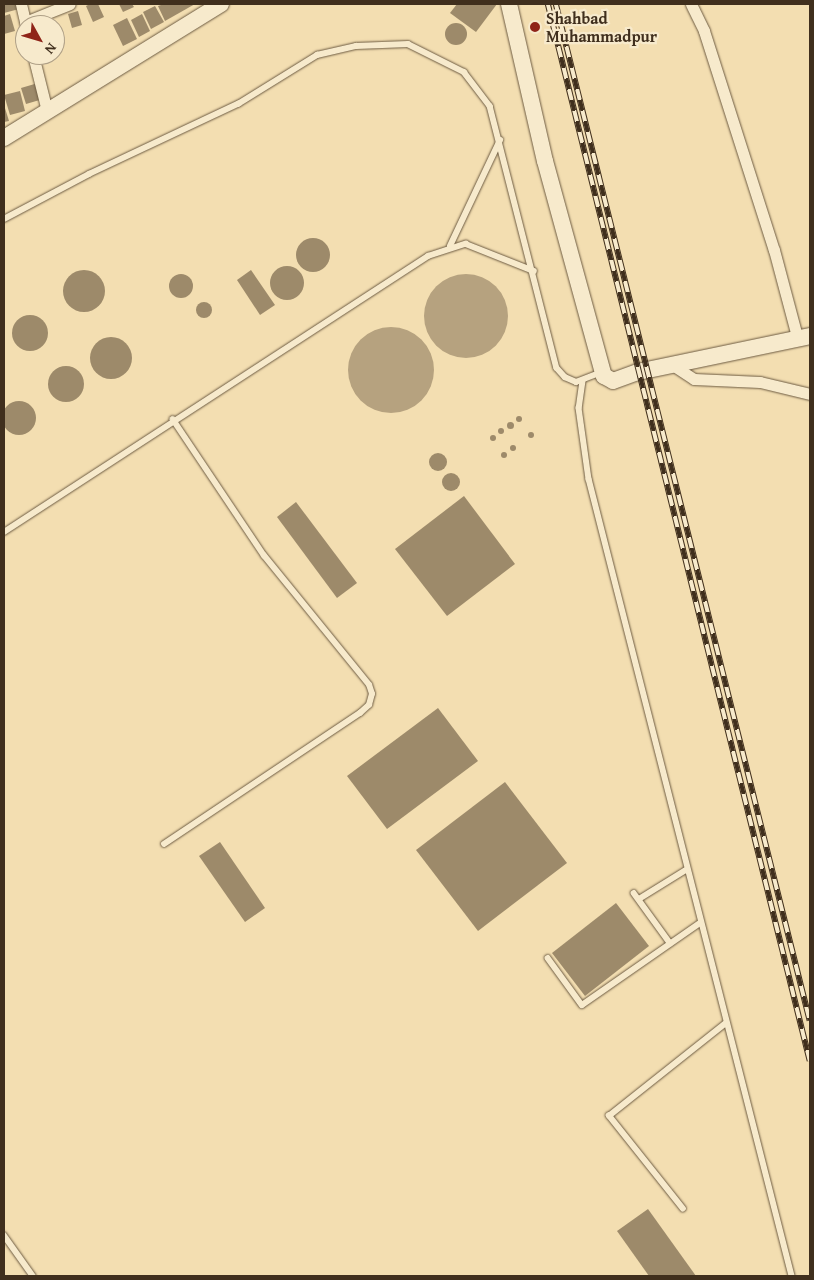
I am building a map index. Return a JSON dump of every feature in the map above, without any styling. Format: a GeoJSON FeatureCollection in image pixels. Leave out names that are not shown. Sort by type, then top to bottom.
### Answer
{"type":"FeatureCollection","features":[{"type":"Feature","properties":{"kind":"street"},"geometry":{"type":"LineString","coordinates":[[45,15],[70,4]]}},
{"type":"Feature","properties":{"kind":"street"},"geometry":{"type":"LineString","coordinates":[[4,138],[221,4]]}},
{"type":"Feature","properties":{"kind":"street"},"geometry":{"type":"LineString","coordinates":[[509,4],[544,161],[602,372],[604,376],[613,380],[638,372],[804,338],[704,31],[691,4]]}},
{"type":"Feature","properties":{"kind":"street"},"geometry":{"type":"LineString","coordinates":[[36,65],[48,111]]}},
{"type":"Feature","properties":{"kind":"street"},"geometry":{"type":"LineString","coordinates":[[674,366],[694,379],[760,382],[810,394]]}},
{"type":"Feature","properties":{"kind":"lane"},"geometry":{"type":"LineString","coordinates":[[4,219],[89,174],[238,104],[307,60],[356,46],[408,44],[464,72],[490,106],[534,271],[557,368],[571,380],[583,381],[602,372]]}},
{"type":"Feature","properties":{"kind":"lane"},"geometry":{"type":"LineString","coordinates":[[450,246],[500,140]]}},
{"type":"Feature","properties":{"kind":"lane"},"geometry":{"type":"LineString","coordinates":[[4,532],[421,260],[450,246],[474,245],[534,271]]}},
{"type":"Feature","properties":{"kind":"lane"},"geometry":{"type":"LineString","coordinates":[[583,381],[578,408],[589,479],[686,870],[792,1276]]}},
{"type":"Feature","properties":{"kind":"lane"},"geometry":{"type":"LineString","coordinates":[[164,844],[360,713],[369,705],[372,694],[369,685],[264,556],[173,420]]}},
{"type":"Feature","properties":{"kind":"lane"},"geometry":{"type":"LineString","coordinates":[[639,899],[686,870]]}},
{"type":"Feature","properties":{"kind":"lane"},"geometry":{"type":"LineString","coordinates":[[634,893],[670,943]]}},
{"type":"Feature","properties":{"kind":"lane"},"geometry":{"type":"LineString","coordinates":[[548,958],[582,1005],[700,923]]}},
{"type":"Feature","properties":{"kind":"lane"},"geometry":{"type":"LineString","coordinates":[[682,1209],[609,1116],[726,1022]]}},
{"type":"Feature","properties":{"kind":"lane"},"geometry":{"type":"LineString","coordinates":[[4,1235],[34,1276]]}},
{"type":"Feature","properties":{"kind":"shaded area"},"geometry":{"type":"Polygon","coordinates":[[[466,274],[482,277],[501,293],[505,300],[508,316],[505,332],[489,351],[482,355],[466,358],[450,355],[431,339],[427,332],[424,316],[427,300],[443,281],[450,277],[466,274]]]}},
{"type":"Feature","properties":{"kind":"shaded area"},"geometry":{"type":"Polygon","coordinates":[[[391,327],[407,330],[415,334],[427,346],[431,354],[434,370],[431,386],[427,394],[415,406],[407,410],[391,413],[375,410],[367,406],[355,394],[351,386],[348,370],[351,354],[355,346],[367,334],[375,330],[391,327]]]}},
{"type":"Feature","properties":{"kind":"building"},"geometry":{"type":"Polygon","coordinates":[[[4,4],[18,4],[19,9],[4,13],[4,4]]]}},
{"type":"Feature","properties":{"kind":"building"},"geometry":{"type":"Polygon","coordinates":[[[98,4],[104,17],[93,22],[86,6],[98,4]]]}},
{"type":"Feature","properties":{"kind":"building"},"geometry":{"type":"Polygon","coordinates":[[[119,4],[132,4],[134,7],[123,12],[119,4]]]}},
{"type":"Feature","properties":{"kind":"building"},"geometry":{"type":"Polygon","coordinates":[[[164,4],[195,4],[165,21],[158,6],[164,4]]]}},
{"type":"Feature","properties":{"kind":"building"},"geometry":{"type":"Polygon","coordinates":[[[457,4],[497,4],[476,32],[450,13],[457,4]]]}},
{"type":"Feature","properties":{"kind":"building"},"geometry":{"type":"Polygon","coordinates":[[[155,6],[164,22],[151,29],[143,12],[155,6]]]}},
{"type":"Feature","properties":{"kind":"building"},"geometry":{"type":"Polygon","coordinates":[[[78,11],[82,25],[72,28],[68,14],[78,11]]]}},
{"type":"Feature","properties":{"kind":"building"},"geometry":{"type":"Polygon","coordinates":[[[10,14],[15,31],[4,34],[4,16],[10,14]]]}},
{"type":"Feature","properties":{"kind":"building"},"geometry":{"type":"Polygon","coordinates":[[[142,14],[150,31],[139,37],[131,20],[142,14]]]}},
{"type":"Feature","properties":{"kind":"building"},"geometry":{"type":"Polygon","coordinates":[[[127,18],[137,39],[123,46],[113,25],[127,18]]]}},
{"type":"Feature","properties":{"kind":"building"},"geometry":{"type":"Polygon","coordinates":[[[452,23],[460,23],[467,30],[467,38],[460,45],[452,45],[445,38],[445,30],[452,23]]]}},
{"type":"Feature","properties":{"kind":"building"},"geometry":{"type":"Polygon","coordinates":[[[38,83],[43,99],[26,104],[21,88],[38,83]]]}},
{"type":"Feature","properties":{"kind":"building"},"geometry":{"type":"Polygon","coordinates":[[[20,91],[25,111],[10,115],[4,95],[20,91]]]}},
{"type":"Feature","properties":{"kind":"building"},"geometry":{"type":"Polygon","coordinates":[[[4,105],[9,121],[4,122],[4,105]]]}},
{"type":"Feature","properties":{"kind":"building"},"geometry":{"type":"Polygon","coordinates":[[[313,238],[320,239],[325,243],[329,248],[329,262],[325,267],[320,271],[313,272],[306,271],[301,267],[297,262],[296,255],[297,248],[301,243],[306,239],[313,238]]]}},
{"type":"Feature","properties":{"kind":"building"},"geometry":{"type":"Polygon","coordinates":[[[287,266],[294,267],[299,271],[303,276],[303,290],[299,295],[294,299],[287,300],[280,299],[275,295],[271,290],[270,283],[271,276],[275,271],[280,267],[287,266]]]}},
{"type":"Feature","properties":{"kind":"building"},"geometry":{"type":"Polygon","coordinates":[[[80,270],[88,270],[99,276],[105,291],[99,306],[88,312],[80,312],[69,306],[63,295],[63,287],[69,276],[80,270]]]}},
{"type":"Feature","properties":{"kind":"building"},"geometry":{"type":"Polygon","coordinates":[[[251,270],[275,305],[260,315],[237,280],[251,270]]]}},
{"type":"Feature","properties":{"kind":"building"},"geometry":{"type":"Polygon","coordinates":[[[181,274],[190,277],[193,286],[190,295],[181,298],[172,295],[169,286],[172,277],[181,274]]]}},
{"type":"Feature","properties":{"kind":"building"},"geometry":{"type":"Polygon","coordinates":[[[204,302],[212,310],[204,318],[196,310],[204,302]]]}},
{"type":"Feature","properties":{"kind":"building"},"geometry":{"type":"Polygon","coordinates":[[[30,315],[37,316],[43,320],[47,326],[47,340],[43,346],[37,350],[30,351],[23,350],[17,346],[13,340],[12,333],[13,326],[17,320],[23,316],[30,315]]]}},
{"type":"Feature","properties":{"kind":"building"},"geometry":{"type":"Polygon","coordinates":[[[115,337],[123,340],[129,346],[132,358],[129,370],[123,376],[107,379],[99,376],[93,370],[90,354],[93,346],[99,340],[115,337]]]}},
{"type":"Feature","properties":{"kind":"building"},"geometry":{"type":"Polygon","coordinates":[[[66,366],[79,371],[84,384],[79,397],[66,402],[53,397],[48,384],[53,371],[66,366]]]}},
{"type":"Feature","properties":{"kind":"building"},"geometry":{"type":"Polygon","coordinates":[[[19,401],[31,406],[36,418],[31,430],[19,435],[7,430],[2,418],[7,406],[19,401]]]}},
{"type":"Feature","properties":{"kind":"building"},"geometry":{"type":"Polygon","coordinates":[[[519,416],[522,419],[519,422],[516,419],[519,416]]]}},
{"type":"Feature","properties":{"kind":"building"},"geometry":{"type":"Polygon","coordinates":[[[510,422],[513,425],[510,428],[507,425],[510,422]]]}},
{"type":"Feature","properties":{"kind":"building"},"geometry":{"type":"Polygon","coordinates":[[[501,428],[504,431],[501,434],[498,431],[501,428]]]}},
{"type":"Feature","properties":{"kind":"building"},"geometry":{"type":"Polygon","coordinates":[[[531,432],[534,435],[531,438],[528,435],[531,432]]]}},
{"type":"Feature","properties":{"kind":"building"},"geometry":{"type":"Polygon","coordinates":[[[493,435],[496,438],[493,441],[490,438],[493,435]]]}},
{"type":"Feature","properties":{"kind":"building"},"geometry":{"type":"Polygon","coordinates":[[[513,445],[516,448],[513,451],[510,448],[513,445]]]}},
{"type":"Feature","properties":{"kind":"building"},"geometry":{"type":"Polygon","coordinates":[[[504,452],[507,455],[504,458],[501,455],[504,452]]]}},
{"type":"Feature","properties":{"kind":"building"},"geometry":{"type":"Polygon","coordinates":[[[438,453],[444,456],[447,462],[444,468],[438,471],[432,468],[429,462],[432,456],[438,453]]]}},
{"type":"Feature","properties":{"kind":"building"},"geometry":{"type":"Polygon","coordinates":[[[451,473],[459,478],[460,482],[455,490],[451,491],[443,486],[442,482],[447,474],[451,473]]]}},
{"type":"Feature","properties":{"kind":"building"},"geometry":{"type":"Polygon","coordinates":[[[464,496],[515,564],[447,616],[395,549],[464,496]]]}},
{"type":"Feature","properties":{"kind":"building"},"geometry":{"type":"Polygon","coordinates":[[[296,502],[357,583],[337,598],[277,517],[296,502]]]}},
{"type":"Feature","properties":{"kind":"building"},"geometry":{"type":"Polygon","coordinates":[[[438,708],[478,761],[387,829],[347,776],[438,708]]]}},
{"type":"Feature","properties":{"kind":"building"},"geometry":{"type":"Polygon","coordinates":[[[505,782],[567,863],[478,931],[416,850],[505,782]]]}},
{"type":"Feature","properties":{"kind":"building"},"geometry":{"type":"Polygon","coordinates":[[[220,842],[265,908],[245,922],[199,856],[220,842]]]}},
{"type":"Feature","properties":{"kind":"building"},"geometry":{"type":"Polygon","coordinates":[[[616,903],[649,946],[585,996],[552,953],[616,903]]]}},
{"type":"Feature","properties":{"kind":"building"},"geometry":{"type":"Polygon","coordinates":[[[648,1209],[696,1276],[649,1276],[617,1231],[648,1209]]]}},
{"type":"Feature","properties":{"kind":"railway"},"geometry":{"type":"LineString","coordinates":[[548,4],[810,1061]]}},
{"type":"Feature","properties":{"kind":"railway"},"geometry":{"type":"LineString","coordinates":[[556,4],[810,1021]]}},
{"type":"Feature","properties":{"kind":"place","name":"Shahbad Muhammadpur"},"geometry":{"type":"Point","coordinates":[535,27]}}]}
